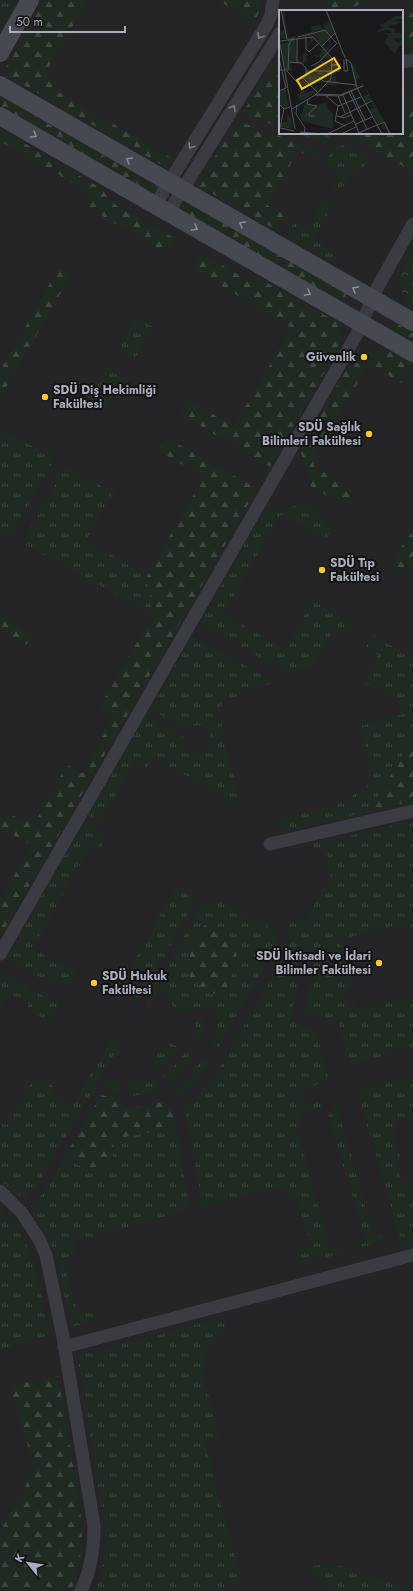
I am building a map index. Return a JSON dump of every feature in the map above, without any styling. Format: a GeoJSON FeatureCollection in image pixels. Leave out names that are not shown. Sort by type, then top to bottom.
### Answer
{"type":"FeatureCollection","features":[{"type":"Feature","properties":{"kind":"street"},"geometry":{"type":"LineString","coordinates":[[0,53],[5,33],[30,0]]}},
{"type":"Feature","properties":{"kind":"street"},"geometry":{"type":"LineString","coordinates":[[162,209],[275,9]]}},
{"type":"Feature","properties":{"kind":"street"},"geometry":{"type":"LineString","coordinates":[[175,186],[279,34]]}},
{"type":"Feature","properties":{"kind":"street"},"geometry":{"type":"LineString","coordinates":[[403,62],[413,60]]}},
{"type":"Feature","properties":{"kind":"street"},"geometry":{"type":"LineString","coordinates":[[0,85],[413,322]]}},
{"type":"Feature","properties":{"kind":"street"},"geometry":{"type":"LineString","coordinates":[[0,116],[413,353]]}},
{"type":"Feature","properties":{"kind":"street"},"geometry":{"type":"LineString","coordinates":[[0,954],[362,324],[372,299],[413,224]]}},
{"type":"Feature","properties":{"kind":"street"},"geometry":{"type":"LineString","coordinates":[[270,844],[413,811]]}},
{"type":"Feature","properties":{"kind":"street"},"geometry":{"type":"LineString","coordinates":[[0,1191],[22,1213],[40,1241],[46,1255],[64,1347],[94,1526],[92,1558],[81,1591]]}},
{"type":"Feature","properties":{"kind":"street"},"geometry":{"type":"LineString","coordinates":[[64,1347],[413,1254]]}},
{"type":"Feature","properties":{"kind":"shaded area"},"geometry":{"type":"Polygon","coordinates":[[[0,0],[413,0],[413,1591],[0,1591],[0,0]]]}},
{"type":"Feature","properties":{"kind":"green space"},"geometry":{"type":"Polygon","coordinates":[[[0,0],[20,0],[10,18],[0,15],[0,0]]]}},
{"type":"Feature","properties":{"kind":"green space"},"geometry":{"type":"Polygon","coordinates":[[[45,0],[88,0],[45,73],[57,81],[53,89],[173,159],[167,168],[3,73],[45,0]]]}},
{"type":"Feature","properties":{"kind":"green space"},"geometry":{"type":"Polygon","coordinates":[[[217,0],[261,0],[261,6],[255,22],[217,0]]]}},
{"type":"Feature","properties":{"kind":"green space"},"geometry":{"type":"Polygon","coordinates":[[[320,0],[371,0],[346,10],[336,10],[320,0]]]}},
{"type":"Feature","properties":{"kind":"green space"},"geometry":{"type":"Polygon","coordinates":[[[406,10],[413,14],[413,44],[403,47],[403,15],[406,10]]]}},
{"type":"Feature","properties":{"kind":"green space"},"geometry":{"type":"Polygon","coordinates":[[[279,55],[279,127],[242,114],[279,55]]]}},
{"type":"Feature","properties":{"kind":"green space"},"geometry":{"type":"Polygon","coordinates":[[[403,93],[413,101],[413,172],[347,134],[403,134],[403,93]]]}},
{"type":"Feature","properties":{"kind":"green space"},"geometry":{"type":"Polygon","coordinates":[[[0,96],[158,187],[154,194],[0,106],[0,96]]]}},
{"type":"Feature","properties":{"kind":"green space"},"geometry":{"type":"Polygon","coordinates":[[[237,121],[321,151],[316,160],[298,151],[267,205],[285,215],[276,230],[197,185],[237,121]]]}},
{"type":"Feature","properties":{"kind":"green space"},"geometry":{"type":"Polygon","coordinates":[[[0,129],[102,189],[111,202],[176,239],[167,254],[84,205],[90,193],[0,141],[0,129]]]}},
{"type":"Feature","properties":{"kind":"green space"},"geometry":{"type":"Polygon","coordinates":[[[300,134],[330,134],[325,144],[300,134]]]}},
{"type":"Feature","properties":{"kind":"green space"},"geometry":{"type":"Polygon","coordinates":[[[346,145],[367,156],[368,160],[359,175],[352,171],[338,195],[330,191],[341,172],[325,163],[334,148],[346,145]]]}},
{"type":"Feature","properties":{"kind":"green space"},"geometry":{"type":"Polygon","coordinates":[[[324,200],[333,205],[313,240],[335,252],[331,261],[286,236],[295,221],[309,228],[324,200]]]}},
{"type":"Feature","properties":{"kind":"green space"},"geometry":{"type":"Polygon","coordinates":[[[186,202],[347,294],[342,302],[181,210],[186,202]]]}},
{"type":"Feature","properties":{"kind":"green space"},"geometry":{"type":"Polygon","coordinates":[[[413,250],[413,309],[406,305],[399,274],[413,250]]]}},
{"type":"Feature","properties":{"kind":"green space"},"geometry":{"type":"Polygon","coordinates":[[[201,253],[249,281],[264,281],[339,323],[341,342],[339,347],[270,467],[180,414],[188,399],[233,427],[292,328],[192,268],[201,253]]]}},
{"type":"Feature","properties":{"kind":"green space"},"geometry":{"type":"Polygon","coordinates":[[[59,268],[71,275],[0,398],[0,371],[59,268]]]}},
{"type":"Feature","properties":{"kind":"green space"},"geometry":{"type":"Polygon","coordinates":[[[135,317],[153,327],[134,360],[116,350],[135,317]]]}},
{"type":"Feature","properties":{"kind":"green space"},"geometry":{"type":"Polygon","coordinates":[[[396,323],[413,333],[413,343],[392,331],[396,323]]]}},
{"type":"Feature","properties":{"kind":"green space"},"geometry":{"type":"Polygon","coordinates":[[[382,347],[412,365],[401,383],[372,365],[366,368],[313,459],[314,467],[355,490],[347,502],[334,494],[331,498],[311,486],[301,449],[353,358],[356,356],[359,364],[372,360],[370,352],[382,347]]]}},
{"type":"Feature","properties":{"kind":"green space"},"geometry":{"type":"Polygon","coordinates":[[[106,366],[124,376],[105,409],[87,399],[106,366]]]}},
{"type":"Feature","properties":{"kind":"green space"},"geometry":{"type":"Polygon","coordinates":[[[0,428],[54,459],[11,537],[0,531],[0,428]]]}},
{"type":"Feature","properties":{"kind":"green space"},"geometry":{"type":"Polygon","coordinates":[[[166,437],[257,489],[0,937],[0,901],[32,845],[0,828],[0,810],[20,819],[37,819],[67,765],[82,773],[114,717],[99,708],[153,615],[147,576],[204,477],[159,451],[166,437]]]}},
{"type":"Feature","properties":{"kind":"green space"},"geometry":{"type":"Polygon","coordinates":[[[66,466],[113,493],[86,540],[147,576],[153,615],[22,543],[66,466]]]}},
{"type":"Feature","properties":{"kind":"green space"},"geometry":{"type":"Polygon","coordinates":[[[305,504],[322,514],[320,519],[333,526],[326,539],[284,515],[280,515],[223,614],[285,649],[313,601],[354,625],[347,637],[334,630],[310,671],[303,668],[289,674],[199,623],[263,513],[305,504]]]}},
{"type":"Feature","properties":{"kind":"green space"},"geometry":{"type":"Polygon","coordinates":[[[410,533],[413,535],[413,564],[407,574],[391,564],[410,533]]]}},
{"type":"Feature","properties":{"kind":"green space"},"geometry":{"type":"Polygon","coordinates":[[[0,615],[32,635],[26,645],[0,628],[0,615]]]}},
{"type":"Feature","properties":{"kind":"green space"},"geometry":{"type":"Polygon","coordinates":[[[373,635],[413,659],[413,737],[370,811],[285,831],[274,825],[277,820],[351,800],[355,792],[362,795],[374,775],[366,771],[370,762],[360,726],[401,715],[398,701],[362,682],[378,655],[366,647],[373,635]]]}},
{"type":"Feature","properties":{"kind":"green space"},"geometry":{"type":"Polygon","coordinates":[[[192,636],[272,680],[273,683],[240,692],[236,700],[227,696],[217,714],[218,717],[225,721],[221,728],[240,800],[238,805],[153,757],[146,768],[135,761],[100,823],[88,815],[146,715],[183,736],[185,746],[192,751],[204,751],[208,746],[210,735],[208,730],[202,726],[198,725],[190,727],[187,730],[150,709],[192,636]]]}},
{"type":"Feature","properties":{"kind":"green space"},"geometry":{"type":"Polygon","coordinates":[[[413,737],[413,801],[370,811],[413,737]]]}},
{"type":"Feature","properties":{"kind":"green space"},"geometry":{"type":"Polygon","coordinates":[[[85,820],[97,827],[95,831],[106,838],[101,847],[93,842],[32,948],[60,964],[62,961],[77,970],[69,984],[56,977],[52,984],[7,958],[85,820]]]}},
{"type":"Feature","properties":{"kind":"green space"},"geometry":{"type":"Polygon","coordinates":[[[413,821],[413,928],[401,931],[399,924],[339,940],[352,987],[344,989],[348,1003],[355,1001],[357,1010],[413,995],[413,1047],[350,1065],[338,1023],[304,1013],[313,975],[284,958],[290,944],[285,921],[291,924],[296,914],[306,920],[333,872],[323,866],[329,856],[309,845],[413,821]]]}},
{"type":"Feature","properties":{"kind":"green space"},"geometry":{"type":"Polygon","coordinates":[[[175,888],[196,900],[137,1004],[117,992],[175,888]]]}},
{"type":"Feature","properties":{"kind":"green space"},"geometry":{"type":"Polygon","coordinates":[[[221,900],[274,930],[277,943],[217,1049],[212,1046],[217,1023],[215,1009],[173,1010],[170,998],[160,989],[150,1004],[147,1003],[202,904],[221,900]]]}},
{"type":"Feature","properties":{"kind":"green space"},"geometry":{"type":"Polygon","coordinates":[[[207,924],[212,925],[235,942],[237,964],[223,995],[207,992],[191,978],[188,973],[191,947],[204,926],[207,924]]]}},
{"type":"Feature","properties":{"kind":"green space"},"geometry":{"type":"Polygon","coordinates":[[[277,969],[299,981],[290,1021],[315,1029],[329,1079],[302,1091],[301,1094],[303,1104],[305,1106],[325,1101],[322,1107],[300,1113],[303,1123],[296,1125],[330,1250],[341,1247],[342,1253],[301,1264],[298,1251],[311,1247],[297,1197],[287,1200],[283,1186],[202,1207],[186,1115],[183,1106],[198,1096],[216,1074],[277,969]]]}},
{"type":"Feature","properties":{"kind":"green space"},"geometry":{"type":"Polygon","coordinates":[[[0,971],[59,1005],[50,1021],[26,1009],[29,1004],[9,993],[0,1007],[0,971]]]}},
{"type":"Feature","properties":{"kind":"green space"},"geometry":{"type":"Polygon","coordinates":[[[197,1018],[205,1018],[204,1031],[201,1040],[193,1037],[197,1018]]]}},
{"type":"Feature","properties":{"kind":"green space"},"geometry":{"type":"Polygon","coordinates":[[[113,1037],[122,1041],[37,1185],[25,1201],[0,1180],[0,1122],[7,1125],[35,1076],[54,1087],[51,1093],[72,1106],[113,1037]]]}},
{"type":"Feature","properties":{"kind":"green space"},"geometry":{"type":"Polygon","coordinates":[[[168,1042],[180,1048],[166,1064],[159,1069],[152,1058],[168,1042]]]}},
{"type":"Feature","properties":{"kind":"green space"},"geometry":{"type":"Polygon","coordinates":[[[186,1051],[194,1056],[178,1076],[168,1084],[163,1076],[177,1063],[186,1051]]]}},
{"type":"Feature","properties":{"kind":"green space"},"geometry":{"type":"Polygon","coordinates":[[[203,1058],[210,1062],[195,1082],[177,1098],[172,1091],[190,1076],[203,1058]]]}},
{"type":"Feature","properties":{"kind":"green space"},"geometry":{"type":"Polygon","coordinates":[[[413,1075],[413,1119],[392,1125],[402,1163],[396,1165],[400,1179],[406,1178],[413,1201],[413,1243],[402,1246],[357,1090],[413,1075]]]}},
{"type":"Feature","properties":{"kind":"green space"},"geometry":{"type":"Polygon","coordinates":[[[153,1076],[161,1089],[141,1095],[130,1096],[130,1081],[153,1076]]]}},
{"type":"Feature","properties":{"kind":"green space"},"geometry":{"type":"Polygon","coordinates":[[[110,1077],[121,1080],[120,1094],[103,1089],[110,1077]]]}},
{"type":"Feature","properties":{"kind":"green space"},"geometry":{"type":"Polygon","coordinates":[[[101,1095],[122,1101],[122,1108],[148,1106],[164,1101],[171,1110],[176,1128],[118,1138],[114,1141],[112,1163],[110,1166],[87,1169],[64,1158],[101,1095]]]}},
{"type":"Feature","properties":{"kind":"green space"},"geometry":{"type":"Polygon","coordinates":[[[336,1102],[374,1238],[386,1234],[388,1240],[354,1249],[353,1244],[366,1240],[328,1116],[336,1102]]]}},
{"type":"Feature","properties":{"kind":"green space"},"geometry":{"type":"Polygon","coordinates":[[[176,1128],[190,1210],[73,1242],[76,1256],[63,1260],[77,1311],[92,1308],[95,1321],[71,1327],[61,1280],[47,1235],[30,1208],[42,1194],[64,1158],[87,1169],[110,1166],[115,1139],[176,1128]]]}},
{"type":"Feature","properties":{"kind":"green space"},"geometry":{"type":"Polygon","coordinates":[[[0,1208],[12,1221],[29,1250],[38,1282],[48,1332],[45,1337],[0,1350],[0,1208]]]}},
{"type":"Feature","properties":{"kind":"green space"},"geometry":{"type":"Polygon","coordinates":[[[226,1317],[225,1328],[221,1336],[207,1351],[204,1362],[203,1373],[219,1439],[205,1444],[242,1582],[214,1591],[93,1591],[99,1577],[105,1548],[106,1533],[77,1356],[226,1317]]]}},
{"type":"Feature","properties":{"kind":"green space"},"geometry":{"type":"Polygon","coordinates":[[[58,1376],[80,1506],[82,1535],[80,1559],[72,1591],[0,1591],[0,1532],[35,1469],[10,1386],[58,1376]]]}},
{"type":"Feature","properties":{"kind":"green space"},"geometry":{"type":"Polygon","coordinates":[[[319,1565],[331,1565],[353,1569],[408,1591],[330,1591],[306,1569],[319,1565]]]}},
{"type":"Feature","properties":{"kind":"place","name":"Güvenlik"},"geometry":{"type":"Point","coordinates":[364,357]}},
{"type":"Feature","properties":{"kind":"place","name":"SDÜ Diş Hekimliği Fakültesi"},"geometry":{"type":"Point","coordinates":[45,397]}},
{"type":"Feature","properties":{"kind":"place","name":"SDÜ Sağlık Bilimleri Fakültesi"},"geometry":{"type":"Point","coordinates":[369,434]}},
{"type":"Feature","properties":{"kind":"place","name":"SDÜ Tıp Fakültesi"},"geometry":{"type":"Point","coordinates":[322,570]}},
{"type":"Feature","properties":{"kind":"place","name":"SDÜ İktisadi ve İdari Bilimler Fakültesi"},"geometry":{"type":"Point","coordinates":[379,963]}},
{"type":"Feature","properties":{"kind":"place","name":"SDÜ Hukuk Fakültesi"},"geometry":{"type":"Point","coordinates":[94,983]}}]}
